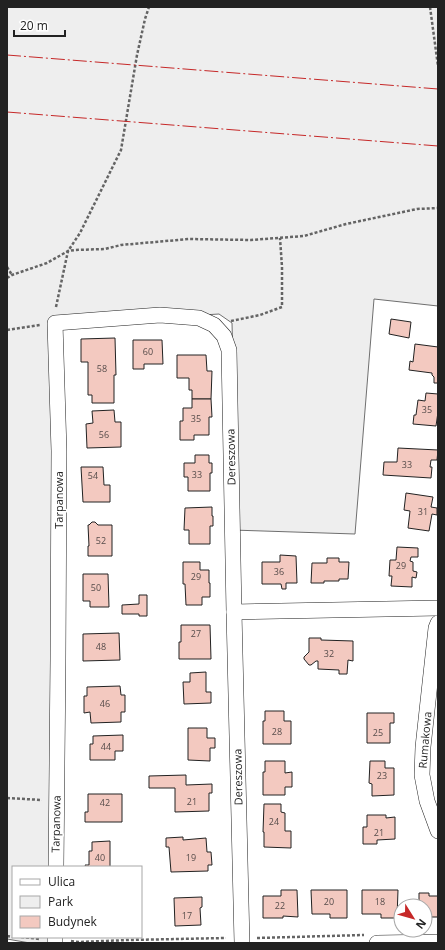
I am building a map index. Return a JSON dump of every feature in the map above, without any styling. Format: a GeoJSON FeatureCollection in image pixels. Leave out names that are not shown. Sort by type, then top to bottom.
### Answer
{"type":"FeatureCollection","features":[{"type":"Feature","properties":{"kind":"street"},"geometry":{"type":"LineString","coordinates":[[54,323],[160,315],[199,318],[214,325]]}},
{"type":"Feature","properties":{"kind":"street","name":"Tarpanowa"},"geometry":{"type":"LineString","coordinates":[[54,323],[59,451],[56,866]]}},
{"type":"Feature","properties":{"kind":"street","name":"Dereszowa"},"geometry":{"type":"LineString","coordinates":[[214,325],[224,336],[229,350],[242,943]]}},
{"type":"Feature","properties":{"kind":"street"},"geometry":{"type":"LineString","coordinates":[[234,612],[438,608]]}},
{"type":"Feature","properties":{"kind":"street","name":"Rumakowa"},"geometry":{"type":"LineString","coordinates":[[438,623],[436,628],[431,747],[422,775],[427,801],[438,831]]}},
{"type":"Feature","properties":{"kind":"street"},"geometry":{"type":"LineString","coordinates":[[377,943],[438,942]]}},
{"type":"Feature","properties":{"kind":"path"},"geometry":{"type":"LineString","coordinates":[[7,330],[54,323],[68,251],[84,226],[121,150],[144,19],[149,7]]}},
{"type":"Feature","properties":{"kind":"path"},"geometry":{"type":"LineString","coordinates":[[430,7],[438,66]]}},
{"type":"Feature","properties":{"kind":"path"},"geometry":{"type":"LineString","coordinates":[[7,278],[47,263],[68,251],[105,249],[121,245],[188,239],[251,240],[304,236],[353,223],[417,209],[438,208]]}},
{"type":"Feature","properties":{"kind":"path"},"geometry":{"type":"LineString","coordinates":[[214,325],[260,315],[282,306],[280,238]]}},
{"type":"Feature","properties":{"kind":"path"},"geometry":{"type":"LineString","coordinates":[[7,267],[12,275]]}},
{"type":"Feature","properties":{"kind":"path"},"geometry":{"type":"LineString","coordinates":[[7,798],[57,801]]}},
{"type":"Feature","properties":{"kind":"green space"},"geometry":{"type":"Polygon","coordinates":[[[7,7],[438,7],[438,306],[374,299],[355,534],[232,530],[234,400],[232,323],[219,314],[56,324],[50,866],[12,866],[12,938],[48,938],[48,943],[30,943],[7,939],[7,7]]]}},
{"type":"Feature","properties":{"kind":"building"},"geometry":{"type":"Polygon","coordinates":[[[391,319],[411,322],[409,338],[389,334],[391,319]]]}},
{"type":"Feature","properties":{"kind":"building"},"geometry":{"type":"Polygon","coordinates":[[[115,338],[116,375],[114,375],[114,403],[92,403],[92,395],[88,395],[88,362],[81,362],[81,339],[115,338]]]}},
{"type":"Feature","properties":{"kind":"building"},"geometry":{"type":"Polygon","coordinates":[[[133,340],[162,340],[163,364],[144,364],[144,369],[133,369],[133,340]]]}},
{"type":"Feature","properties":{"kind":"building"},"geometry":{"type":"Polygon","coordinates":[[[415,344],[438,347],[438,383],[434,383],[432,373],[409,370],[410,361],[413,362],[415,344]]]}},
{"type":"Feature","properties":{"kind":"building"},"geometry":{"type":"Polygon","coordinates":[[[177,355],[206,355],[207,371],[212,371],[211,399],[192,399],[192,390],[189,390],[189,378],[177,378],[177,355]]]}},
{"type":"Feature","properties":{"kind":"building"},"geometry":{"type":"Polygon","coordinates":[[[426,393],[438,394],[436,426],[413,424],[418,400],[425,401],[426,393]]]}},
{"type":"Feature","properties":{"kind":"building"},"geometry":{"type":"Polygon","coordinates":[[[192,399],[211,399],[212,417],[209,417],[209,435],[194,435],[194,440],[180,440],[180,421],[183,421],[183,408],[192,408],[192,399]]]}},
{"type":"Feature","properties":{"kind":"building"},"geometry":{"type":"Polygon","coordinates":[[[114,410],[115,422],[121,422],[121,447],[87,448],[86,424],[93,423],[92,411],[114,410]]]}},
{"type":"Feature","properties":{"kind":"building"},"geometry":{"type":"Polygon","coordinates":[[[398,448],[438,450],[437,460],[431,460],[431,478],[383,475],[384,462],[397,462],[398,448]]]}},
{"type":"Feature","properties":{"kind":"building"},"geometry":{"type":"Polygon","coordinates":[[[195,455],[209,455],[209,463],[212,463],[212,473],[210,473],[210,491],[188,491],[188,477],[184,477],[184,463],[195,463],[195,455]]]}},
{"type":"Feature","properties":{"kind":"building"},"geometry":{"type":"Polygon","coordinates":[[[81,467],[103,467],[104,485],[110,485],[110,502],[83,502],[81,467]]]}},
{"type":"Feature","properties":{"kind":"building"},"geometry":{"type":"Polygon","coordinates":[[[406,493],[433,497],[431,507],[437,508],[437,515],[432,514],[429,531],[408,528],[410,511],[404,510],[406,493]]]}},
{"type":"Feature","properties":{"kind":"building"},"geometry":{"type":"Polygon","coordinates":[[[212,507],[213,526],[210,526],[210,544],[189,544],[189,530],[184,530],[185,508],[212,507]]]}},
{"type":"Feature","properties":{"kind":"building"},"geometry":{"type":"Polygon","coordinates":[[[95,522],[98,525],[112,525],[112,556],[88,556],[88,525],[95,522]]]}},
{"type":"Feature","properties":{"kind":"building"},"geometry":{"type":"Polygon","coordinates":[[[397,547],[418,548],[418,557],[411,557],[410,561],[413,562],[413,571],[417,572],[416,578],[412,577],[412,587],[391,586],[392,576],[389,576],[390,560],[396,560],[397,547]]]}},
{"type":"Feature","properties":{"kind":"building"},"geometry":{"type":"Polygon","coordinates":[[[280,555],[296,556],[297,583],[286,583],[286,589],[282,589],[281,584],[262,584],[262,562],[280,562],[280,555]]]}},
{"type":"Feature","properties":{"kind":"building"},"geometry":{"type":"Polygon","coordinates":[[[327,558],[339,558],[339,562],[349,562],[348,579],[339,579],[339,581],[324,581],[324,583],[311,583],[312,563],[327,563],[327,558]]]}},
{"type":"Feature","properties":{"kind":"building"},"geometry":{"type":"Polygon","coordinates":[[[183,562],[200,562],[200,570],[209,570],[210,597],[202,597],[202,605],[186,605],[185,584],[183,584],[183,562]]]}},
{"type":"Feature","properties":{"kind":"building"},"geometry":{"type":"Polygon","coordinates":[[[83,574],[108,574],[109,607],[90,607],[90,601],[83,601],[83,574]]]}},
{"type":"Feature","properties":{"kind":"building"},"geometry":{"type":"Polygon","coordinates":[[[139,595],[147,595],[147,616],[139,616],[139,614],[122,614],[122,605],[139,604],[139,595]]]}},
{"type":"Feature","properties":{"kind":"building"},"geometry":{"type":"Polygon","coordinates":[[[181,625],[210,625],[211,659],[179,659],[181,625]]]}},
{"type":"Feature","properties":{"kind":"building"},"geometry":{"type":"Polygon","coordinates":[[[119,633],[120,660],[83,661],[83,634],[119,633]]]}},
{"type":"Feature","properties":{"kind":"building"},"geometry":{"type":"Polygon","coordinates":[[[309,638],[353,641],[353,661],[348,660],[347,674],[339,674],[339,670],[318,669],[318,661],[309,665],[304,657],[309,652],[309,638]]]}},
{"type":"Feature","properties":{"kind":"building"},"geometry":{"type":"Polygon","coordinates":[[[206,672],[206,692],[211,692],[211,703],[184,704],[183,682],[190,682],[190,673],[206,672]]]}},
{"type":"Feature","properties":{"kind":"building"},"geometry":{"type":"Polygon","coordinates":[[[120,686],[121,695],[125,695],[125,712],[121,712],[121,722],[91,723],[90,712],[84,713],[84,696],[87,696],[87,687],[120,686]]]}},
{"type":"Feature","properties":{"kind":"building"},"geometry":{"type":"Polygon","coordinates":[[[265,711],[284,711],[284,721],[291,721],[291,744],[263,744],[263,721],[265,721],[265,711]]]}},
{"type":"Feature","properties":{"kind":"building"},"geometry":{"type":"Polygon","coordinates":[[[367,713],[394,713],[394,723],[390,723],[390,743],[367,743],[367,713]]]}},
{"type":"Feature","properties":{"kind":"building"},"geometry":{"type":"Polygon","coordinates":[[[188,728],[207,728],[207,738],[215,738],[215,748],[210,748],[210,761],[188,760],[188,728]]]}},
{"type":"Feature","properties":{"kind":"building"},"geometry":{"type":"Polygon","coordinates":[[[123,735],[123,751],[115,751],[115,760],[90,760],[90,744],[93,744],[93,736],[123,735]]]}},
{"type":"Feature","properties":{"kind":"building"},"geometry":{"type":"Polygon","coordinates":[[[265,761],[285,761],[285,773],[292,772],[292,787],[285,787],[285,795],[263,795],[263,772],[265,772],[265,761]]]}},
{"type":"Feature","properties":{"kind":"building"},"geometry":{"type":"Polygon","coordinates":[[[370,761],[385,761],[385,768],[394,768],[394,795],[372,796],[372,784],[369,783],[370,761]]]}},
{"type":"Feature","properties":{"kind":"building"},"geometry":{"type":"Polygon","coordinates":[[[186,775],[186,785],[212,784],[212,793],[209,793],[209,811],[175,812],[175,788],[149,788],[149,776],[186,775]]]}},
{"type":"Feature","properties":{"kind":"building"},"geometry":{"type":"Polygon","coordinates":[[[88,794],[122,794],[122,822],[85,822],[85,812],[88,812],[88,794]]]}},
{"type":"Feature","properties":{"kind":"building"},"geometry":{"type":"Polygon","coordinates":[[[264,804],[281,804],[281,812],[285,813],[285,831],[291,831],[291,848],[264,847],[264,804]]]}},
{"type":"Feature","properties":{"kind":"building"},"geometry":{"type":"Polygon","coordinates":[[[367,815],[386,815],[386,818],[395,817],[395,839],[377,840],[377,844],[363,844],[363,827],[367,827],[367,815]]]}},
{"type":"Feature","properties":{"kind":"building"},"geometry":{"type":"Polygon","coordinates":[[[183,837],[183,840],[206,838],[207,852],[211,852],[212,865],[208,865],[208,871],[171,872],[169,847],[166,847],[166,838],[183,837]]]}},
{"type":"Feature","properties":{"kind":"building"},"geometry":{"type":"Polygon","coordinates":[[[110,841],[110,866],[86,866],[89,865],[89,851],[92,851],[92,842],[110,841]]]}},
{"type":"Feature","properties":{"kind":"building"},"geometry":{"type":"Polygon","coordinates":[[[281,890],[297,890],[298,917],[283,916],[283,918],[263,918],[263,896],[281,896],[281,890]]]}},
{"type":"Feature","properties":{"kind":"building"},"geometry":{"type":"Polygon","coordinates":[[[311,890],[347,890],[347,918],[330,918],[330,914],[312,914],[311,890]]]}},
{"type":"Feature","properties":{"kind":"building"},"geometry":{"type":"Polygon","coordinates":[[[362,890],[398,890],[398,898],[393,898],[393,918],[381,918],[381,914],[362,914],[362,890]]]}},
{"type":"Feature","properties":{"kind":"building"},"geometry":{"type":"Polygon","coordinates":[[[419,893],[429,893],[429,896],[438,896],[438,917],[433,917],[433,898],[419,898],[419,893]]]}},
{"type":"Feature","properties":{"kind":"building"},"geometry":{"type":"Polygon","coordinates":[[[202,897],[202,907],[200,908],[201,925],[175,926],[174,898],[202,897]]]}},
{"type":"Feature","properties":{"kind":"power"},"geometry":{"type":"LineString","coordinates":[[7,55],[438,89]]}},
{"type":"Feature","properties":{"kind":"power"},"geometry":{"type":"LineString","coordinates":[[7,112],[438,146]]}}]}
